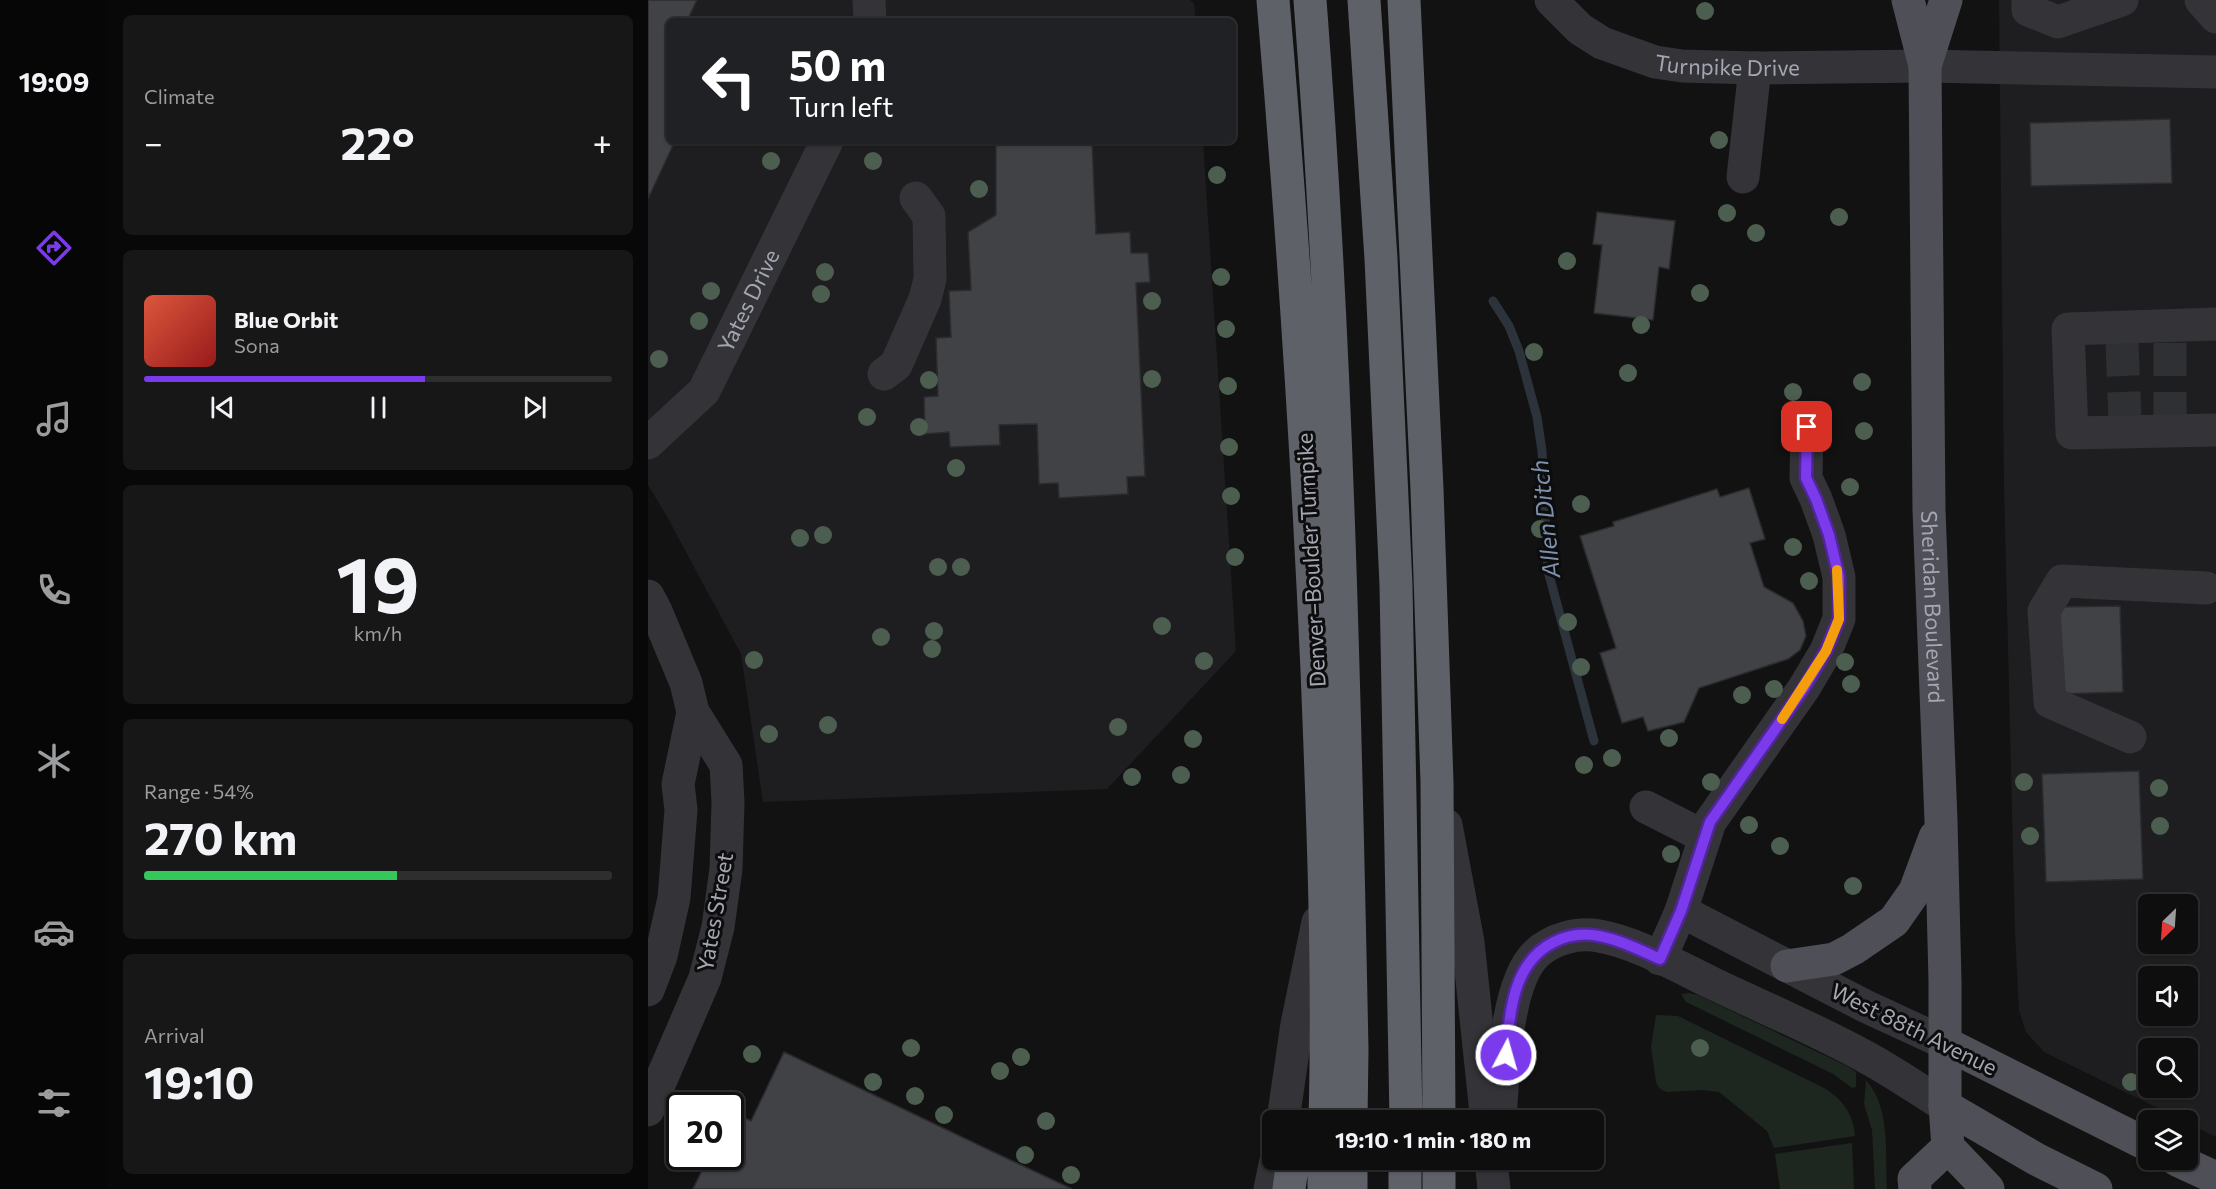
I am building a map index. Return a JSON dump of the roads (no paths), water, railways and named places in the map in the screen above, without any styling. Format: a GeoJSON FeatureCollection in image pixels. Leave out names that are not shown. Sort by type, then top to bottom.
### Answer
{"type":"FeatureCollection","features":[{"type":"Feature","properties":{"kind":"highway","name":"Denver–Boulder Turnpike"},"geometry":{"type":"LineString","coordinates":[[1274,0],[1298,303],[1326,885],[1325,1110]]}},
{"type":"Feature","properties":{"kind":"highway"},"geometry":{"type":"LineString","coordinates":[[1310,0],[1327,257],[1341,557],[1351,1110]]}},
{"type":"Feature","properties":{"kind":"highway"},"geometry":{"type":"LineString","coordinates":[[1364,0],[1381,270],[1396,585],[1406,1110]]}},
{"type":"Feature","properties":{"kind":"highway"},"geometry":{"type":"LineString","coordinates":[[1404,0],[1427,489],[1437,782],[1438,1110]]}},
{"type":"Feature","properties":{"kind":"highway"},"geometry":{"type":"LineString","coordinates":[[1304,1110],[1327,1043]]}},
{"type":"Feature","properties":{"kind":"highway"},"geometry":{"type":"LineString","coordinates":[[1289,1189],[1292,1170]]}},
{"type":"Feature","properties":{"kind":"highway"},"geometry":{"type":"LineString","coordinates":[[1324,1170],[1324,1189]]}},
{"type":"Feature","properties":{"kind":"highway"},"geometry":{"type":"LineString","coordinates":[[1351,1170],[1351,1189]]}},
{"type":"Feature","properties":{"kind":"highway"},"geometry":{"type":"LineString","coordinates":[[1405,1170],[1405,1189]]}},
{"type":"Feature","properties":{"kind":"highway"},"geometry":{"type":"LineString","coordinates":[[1439,1170],[1439,1189]]}},
{"type":"Feature","properties":{"kind":"main road","name":"Sheridan Boulevard"},"geometry":{"type":"LineString","coordinates":[[1908,0],[1925,66],[1929,510],[1941,821],[1945,1106],[1948,1147]]}},
{"type":"Feature","properties":{"kind":"main road","name":"Sheridan Boulevard"},"geometry":{"type":"LineString","coordinates":[[1925,66],[1946,0]]}},
{"type":"Feature","properties":{"kind":"main road"},"geometry":{"type":"LineString","coordinates":[[1787,966],[1834,959],[1894,921],[1915,891],[1941,821]]}},
{"type":"Feature","properties":{"kind":"main road","name":"West 88th Avenue"},"geometry":{"type":"LineString","coordinates":[[1945,1043],[2138,1140]]}},
{"type":"Feature","properties":{"kind":"main road","name":"West 88th Avenue"},"geometry":{"type":"LineString","coordinates":[[1945,1106],[2036,1159],[2096,1189]]}},
{"type":"Feature","properties":{"kind":"main road"},"geometry":{"type":"LineString","coordinates":[[1915,1189],[1914,1179],[1948,1147],[1988,1189]]}},
{"type":"Feature","properties":{"kind":"main road"},"geometry":{"type":"LineString","coordinates":[[2198,1170],[2216,1179]]}},
{"type":"Feature","properties":{"kind":"street"},"geometry":{"type":"LineString","coordinates":[[869,0],[870,18]]}},
{"type":"Feature","properties":{"kind":"street","name":"Turnpike Drive"},"geometry":{"type":"LineString","coordinates":[[1551,0],[1580,29],[1602,43],[1655,62],[1682,66],[1755,68],[1925,66],[2216,72]]}},
{"type":"Feature","properties":{"kind":"street"},"geometry":{"type":"LineString","coordinates":[[2028,0],[2028,10],[2058,22],[2122,0]]}},
{"type":"Feature","properties":{"kind":"street"},"geometry":{"type":"LineString","coordinates":[[2201,0],[2216,17]]}},
{"type":"Feature","properties":{"kind":"street"},"geometry":{"type":"LineString","coordinates":[[1743,177],[1755,68]]}},
{"type":"Feature","properties":{"kind":"street","name":"Yates Drive"},"geometry":{"type":"LineString","coordinates":[[648,443],[704,391],[826,144]]}},
{"type":"Feature","properties":{"kind":"street"},"geometry":{"type":"LineString","coordinates":[[884,374],[896,364],[925,298],[930,279],[928,216],[916,198]]}},
{"type":"Feature","properties":{"kind":"street"},"geometry":{"type":"LineString","coordinates":[[2216,324],[2170,334],[2121,335],[2068,329],[2072,433],[2125,425],[2170,425],[2216,430]]}},
{"type":"Feature","properties":{"kind":"street"},"geometry":{"type":"LineString","coordinates":[[1660,959],[1681,911],[1710,822],[1804,688],[1826,651],[1839,619],[1839,577],[1832,546],[1816,499],[1806,478],[1807,427]]}},
{"type":"Feature","properties":{"kind":"street"},"geometry":{"type":"LineString","coordinates":[[2130,737],[2050,702],[2044,611],[2062,581],[2206,588]]}},
{"type":"Feature","properties":{"kind":"street","name":"Yates Street"},"geometry":{"type":"LineString","coordinates":[[648,596],[686,683],[693,712],[726,765],[728,802],[726,869],[718,927],[705,978],[648,1110]]}},
{"type":"Feature","properties":{"kind":"street","name":"Yates Street"},"geometry":{"type":"LineString","coordinates":[[648,990],[661,956],[674,898],[681,810],[678,784],[693,712]]}},
{"type":"Feature","properties":{"kind":"street"},"geometry":{"type":"LineString","coordinates":[[1437,782],[1468,942],[1486,1110]]}},
{"type":"Feature","properties":{"kind":"street"},"geometry":{"type":"LineString","coordinates":[[1646,807],[1705,837]]}},
{"type":"Feature","properties":{"kind":"street"},"geometry":{"type":"LineString","coordinates":[[1284,1110],[1297,1024],[1326,885]]}},
{"type":"Feature","properties":{"kind":"street","name":"West 88th Avenue"},"geometry":{"type":"LineString","coordinates":[[1681,911],[1945,1043]]}},
{"type":"Feature","properties":{"kind":"street","name":"West 88th Avenue"},"geometry":{"type":"LineString","coordinates":[[1501,1110],[1510,1018],[1514,995],[1526,966],[1544,947],[1560,939],[1578,935],[1599,936],[1621,942],[1660,959],[1862,1054],[1945,1106]]}},
{"type":"Feature","properties":{"kind":"street"},"geometry":{"type":"LineString","coordinates":[[1270,1189],[1274,1170]]}},
{"type":"Feature","properties":{"kind":"street"},"geometry":{"type":"LineString","coordinates":[[1493,1170],[1496,1189]]}},
{"type":"Feature","properties":{"kind":"street"},"geometry":{"type":"LineString","coordinates":[[1496,1189],[1498,1170]]}},
{"type":"Feature","properties":{"kind":"waterway","name":"Allen Ditch"},"geometry":{"type":"LineString","coordinates":[[1493,301],[1509,326],[1519,351],[1537,417],[1542,451],[1548,571],[1594,741]]}},
{"type":"Feature","properties":{"kind":"tunnel"},"geometry":{"type":"LineString","coordinates":[[2122,343],[2125,419]]}},
{"type":"Feature","properties":{"kind":"tunnel"},"geometry":{"type":"LineString","coordinates":[[2170,343],[2170,419]]}}]}
